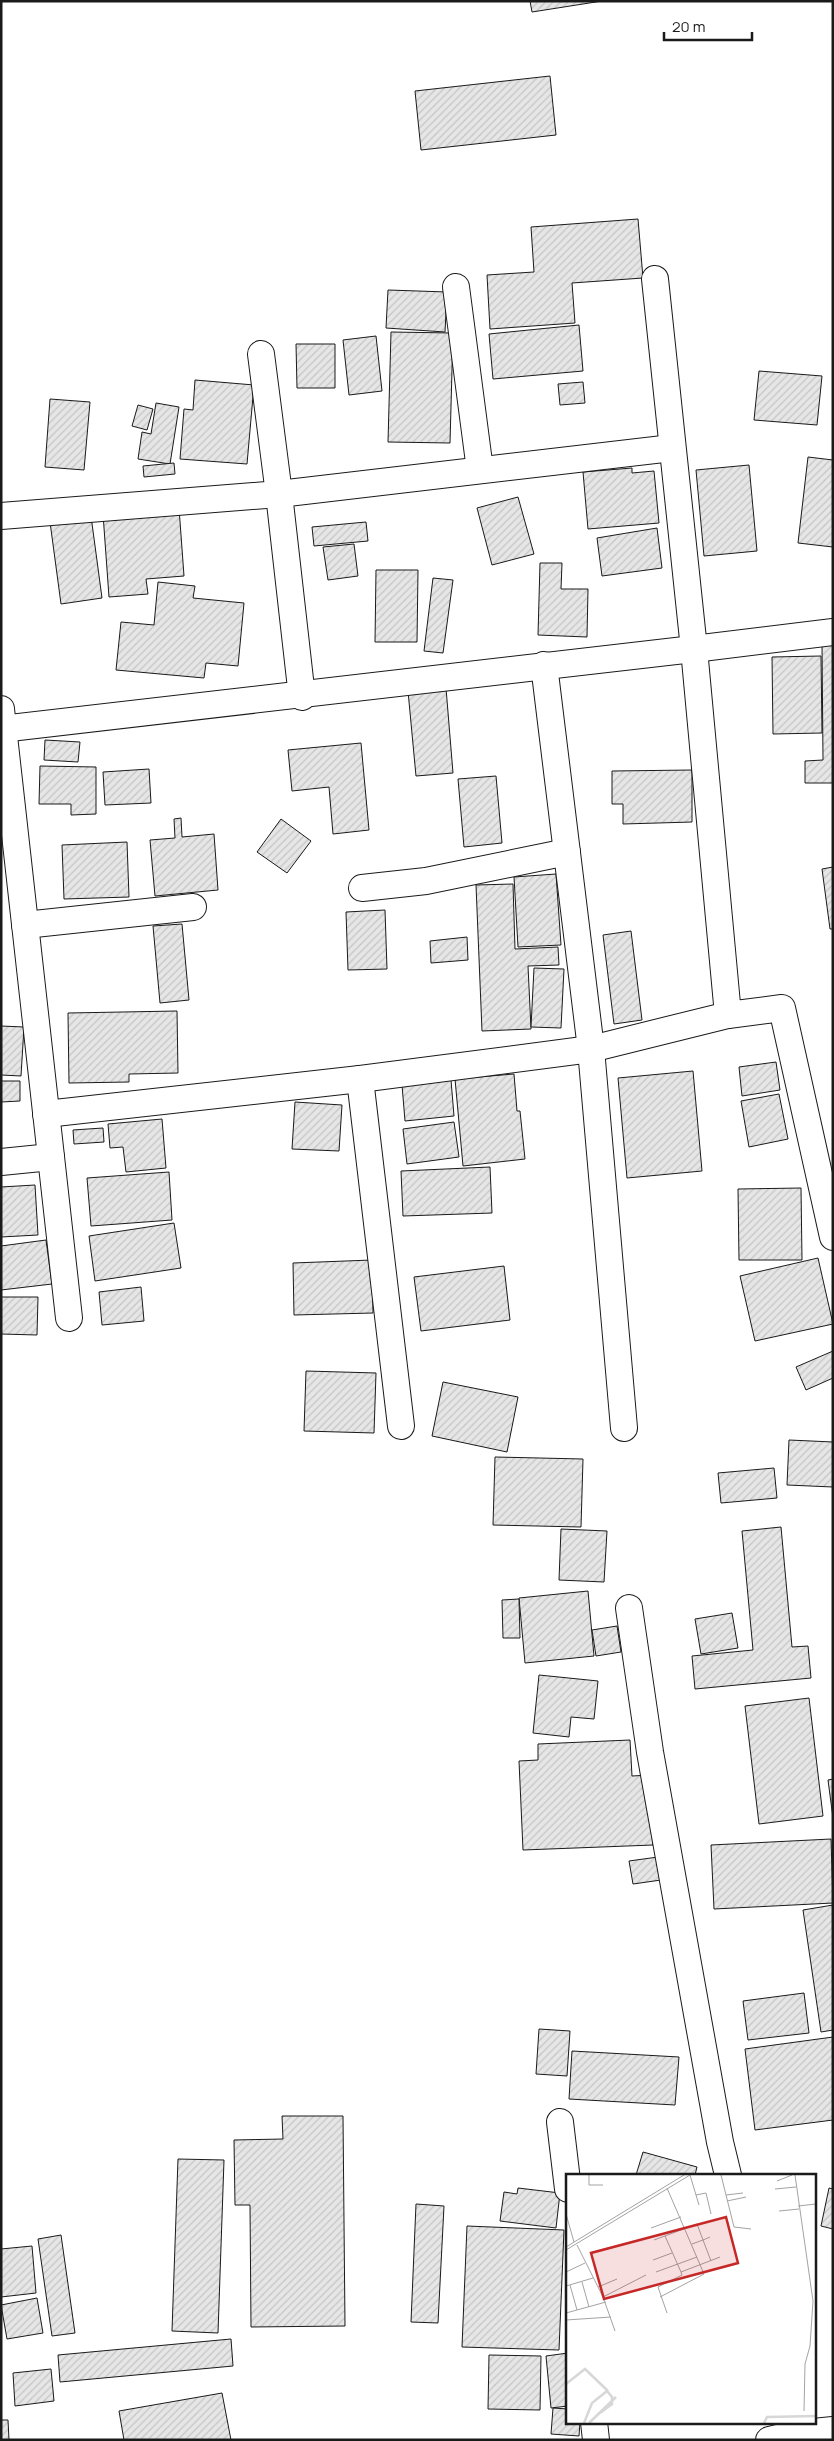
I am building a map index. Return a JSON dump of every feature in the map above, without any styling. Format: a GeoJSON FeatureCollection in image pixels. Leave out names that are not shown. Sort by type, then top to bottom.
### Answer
{"type":"FeatureCollection","features":[{"type":"Feature","properties":{"kind":"street"},"geometry":{"type":"LineString","coordinates":[[655,279],[694,649],[728,1015]]}},
{"type":"Feature","properties":{"kind":"street"},"geometry":{"type":"LineString","coordinates":[[456,287],[480,470]]}},
{"type":"Feature","properties":{"kind":"street"},"geometry":{"type":"LineString","coordinates":[[261,354],[302,697]]}},
{"type":"Feature","properties":{"kind":"street"},"geometry":{"type":"LineString","coordinates":[[1,516],[279,494],[672,448]]}},
{"type":"Feature","properties":{"kind":"street"},"geometry":{"type":"LineString","coordinates":[[69,1318],[2,722],[302,697],[544,665],[833,632]]}},
{"type":"Feature","properties":{"kind":"street"},"geometry":{"type":"LineString","coordinates":[[544,665],[592,1049],[624,1428]]}},
{"type":"Feature","properties":{"kind":"street"},"geometry":{"type":"LineString","coordinates":[[362,888],[426,881],[567,852]]}},
{"type":"Feature","properties":{"kind":"street"},"geometry":{"type":"LineString","coordinates":[[25,925],[194,907]]}},
{"type":"Feature","properties":{"kind":"street"},"geometry":{"type":"LineString","coordinates":[[46,1114],[360,1079],[592,1049],[728,1015],[782,1008],[833,1237]]}},
{"type":"Feature","properties":{"kind":"street"},"geometry":{"type":"LineString","coordinates":[[360,1079],[401,1426]]}},
{"type":"Feature","properties":{"kind":"street"},"geometry":{"type":"LineString","coordinates":[[1,1162],[51,1156]]}},
{"type":"Feature","properties":{"kind":"street"},"geometry":{"type":"LineString","coordinates":[[630,1608],[650,1752],[720,2142],[728,2174]]}},
{"type":"Feature","properties":{"kind":"street"},"geometry":{"type":"LineString","coordinates":[[560,2122],[566,2174]]}},
{"type":"Feature","properties":{"kind":"street"},"geometry":{"type":"LineString","coordinates":[[594,2424],[596,2440]]}},
{"type":"Feature","properties":{"kind":"street"},"geometry":{"type":"LineString","coordinates":[[784,2432],[833,2430]]}},
{"type":"Feature","properties":{"kind":"building"},"geometry":{"type":"Polygon","coordinates":[[[530,1],[602,1],[532,12],[530,1]]]}},
{"type":"Feature","properties":{"kind":"building"},"geometry":{"type":"Polygon","coordinates":[[[550,76],[556,135],[421,150],[415,91],[550,76]]]}},
{"type":"Feature","properties":{"kind":"building"},"geometry":{"type":"Polygon","coordinates":[[[638,219],[643,278],[572,283],[575,323],[490,329],[487,275],[534,272],[531,227],[638,219]]]}},
{"type":"Feature","properties":{"kind":"building"},"geometry":{"type":"Polygon","coordinates":[[[388,290],[447,292],[445,332],[386,328],[388,290]]]}},
{"type":"Feature","properties":{"kind":"building"},"geometry":{"type":"Polygon","coordinates":[[[579,325],[583,371],[493,379],[489,334],[579,325]]]}},
{"type":"Feature","properties":{"kind":"building"},"geometry":{"type":"Polygon","coordinates":[[[391,332],[453,333],[450,443],[388,442],[391,332]]]}},
{"type":"Feature","properties":{"kind":"building"},"geometry":{"type":"Polygon","coordinates":[[[376,336],[382,391],[349,395],[343,340],[376,336]]]}},
{"type":"Feature","properties":{"kind":"building"},"geometry":{"type":"Polygon","coordinates":[[[296,344],[335,344],[335,388],[297,388],[296,344]]]}},
{"type":"Feature","properties":{"kind":"building"},"geometry":{"type":"Polygon","coordinates":[[[759,371],[822,376],[817,425],[754,420],[759,371]]]}},
{"type":"Feature","properties":{"kind":"building"},"geometry":{"type":"Polygon","coordinates":[[[195,380],[254,385],[247,464],[180,459],[184,409],[193,410],[195,380]]]}},
{"type":"Feature","properties":{"kind":"building"},"geometry":{"type":"Polygon","coordinates":[[[583,382],[585,403],[560,405],[558,384],[583,382]]]}},
{"type":"Feature","properties":{"kind":"building"},"geometry":{"type":"Polygon","coordinates":[[[50,399],[90,402],[84,470],[45,467],[50,399]]]}},
{"type":"Feature","properties":{"kind":"building"},"geometry":{"type":"Polygon","coordinates":[[[156,403],[179,407],[170,464],[138,459],[142,432],[151,434],[156,403]]]}},
{"type":"Feature","properties":{"kind":"building"},"geometry":{"type":"Polygon","coordinates":[[[138,405],[153,409],[147,430],[132,426],[138,405]]]}},
{"type":"Feature","properties":{"kind":"building"},"geometry":{"type":"Polygon","coordinates":[[[808,457],[833,460],[833,547],[798,543],[808,457]]]}},
{"type":"Feature","properties":{"kind":"building"},"geometry":{"type":"Polygon","coordinates":[[[174,463],[175,474],[144,477],[143,466],[174,463]]]}},
{"type":"Feature","properties":{"kind":"building"},"geometry":{"type":"Polygon","coordinates":[[[749,465],[757,551],[704,556],[696,470],[749,465]]]}},
{"type":"Feature","properties":{"kind":"building"},"geometry":{"type":"Polygon","coordinates":[[[632,468],[632,473],[654,471],[659,523],[588,529],[583,472],[632,468]]]}},
{"type":"Feature","properties":{"kind":"building"},"geometry":{"type":"Polygon","coordinates":[[[518,497],[534,554],[492,565],[477,508],[518,497]]]}},
{"type":"Feature","properties":{"kind":"building"},"geometry":{"type":"Polygon","coordinates":[[[179,508],[184,576],[146,579],[148,594],[109,597],[103,514],[179,508]]]}},
{"type":"Feature","properties":{"kind":"building"},"geometry":{"type":"Polygon","coordinates":[[[91,516],[102,598],[61,604],[50,522],[91,516]]]}},
{"type":"Feature","properties":{"kind":"building"},"geometry":{"type":"Polygon","coordinates":[[[366,522],[368,541],[314,546],[312,527],[366,522]]]}},
{"type":"Feature","properties":{"kind":"building"},"geometry":{"type":"Polygon","coordinates":[[[657,528],[662,568],[602,576],[597,538],[657,528]]]}},
{"type":"Feature","properties":{"kind":"building"},"geometry":{"type":"Polygon","coordinates":[[[354,544],[358,576],[328,580],[323,547],[354,544]]]}},
{"type":"Feature","properties":{"kind":"building"},"geometry":{"type":"Polygon","coordinates":[[[540,563],[562,563],[561,589],[588,589],[587,637],[538,635],[540,563]]]}},
{"type":"Feature","properties":{"kind":"building"},"geometry":{"type":"Polygon","coordinates":[[[376,570],[418,570],[417,642],[375,642],[376,570]]]}},
{"type":"Feature","properties":{"kind":"building"},"geometry":{"type":"Polygon","coordinates":[[[433,578],[453,580],[443,653],[424,651],[433,578]]]}},
{"type":"Feature","properties":{"kind":"building"},"geometry":{"type":"Polygon","coordinates":[[[158,582],[195,586],[193,598],[244,603],[238,666],[206,663],[204,678],[116,670],[121,622],[154,625],[158,582]]]}},
{"type":"Feature","properties":{"kind":"building"},"geometry":{"type":"Polygon","coordinates":[[[822,645],[833,645],[833,783],[805,783],[805,761],[823,760],[822,645]]]}},
{"type":"Feature","properties":{"kind":"building"},"geometry":{"type":"Polygon","coordinates":[[[821,656],[822,733],[773,734],[772,657],[821,656]]]}},
{"type":"Feature","properties":{"kind":"building"},"geometry":{"type":"Polygon","coordinates":[[[446,688],[453,773],[416,776],[408,691],[446,688]]]}},
{"type":"Feature","properties":{"kind":"building"},"geometry":{"type":"Polygon","coordinates":[[[45,740],[80,742],[78,762],[44,760],[45,740]]]}},
{"type":"Feature","properties":{"kind":"building"},"geometry":{"type":"Polygon","coordinates":[[[361,743],[369,830],[333,834],[329,787],[292,791],[288,750],[361,743]]]}},
{"type":"Feature","properties":{"kind":"building"},"geometry":{"type":"Polygon","coordinates":[[[40,766],[96,767],[96,814],[71,815],[71,804],[39,804],[40,766]]]}},
{"type":"Feature","properties":{"kind":"building"},"geometry":{"type":"Polygon","coordinates":[[[149,769],[151,803],[105,805],[103,772],[149,769]]]}},
{"type":"Feature","properties":{"kind":"building"},"geometry":{"type":"Polygon","coordinates":[[[692,770],[692,822],[623,824],[623,804],[612,804],[612,771],[692,770]]]}},
{"type":"Feature","properties":{"kind":"building"},"geometry":{"type":"Polygon","coordinates":[[[496,776],[502,843],[464,847],[458,779],[496,776]]]}},
{"type":"Feature","properties":{"kind":"building"},"geometry":{"type":"Polygon","coordinates":[[[181,818],[182,837],[214,834],[218,890],[155,896],[150,840],[175,838],[174,819],[181,818]]]}},
{"type":"Feature","properties":{"kind":"building"},"geometry":{"type":"Polygon","coordinates":[[[281,819],[311,841],[287,873],[257,852],[281,819]]]}},
{"type":"Feature","properties":{"kind":"building"},"geometry":{"type":"Polygon","coordinates":[[[127,842],[129,897],[64,899],[62,845],[127,842]]]}},
{"type":"Feature","properties":{"kind":"building"},"geometry":{"type":"Polygon","coordinates":[[[833,867],[833,929],[830,929],[822,869],[833,867]]]}},
{"type":"Feature","properties":{"kind":"building"},"geometry":{"type":"Polygon","coordinates":[[[556,874],[561,945],[518,947],[514,877],[556,874]]]}},
{"type":"Feature","properties":{"kind":"building"},"geometry":{"type":"Polygon","coordinates":[[[513,884],[515,949],[558,947],[559,965],[528,966],[531,1029],[482,1031],[476,885],[513,884]]]}},
{"type":"Feature","properties":{"kind":"building"},"geometry":{"type":"Polygon","coordinates":[[[385,910],[387,969],[348,970],[346,912],[385,910]]]}},
{"type":"Feature","properties":{"kind":"building"},"geometry":{"type":"Polygon","coordinates":[[[182,924],[189,1000],[160,1003],[153,926],[182,924]]]}},
{"type":"Feature","properties":{"kind":"building"},"geometry":{"type":"Polygon","coordinates":[[[631,931],[642,1020],[614,1024],[603,935],[631,931]]]}},
{"type":"Feature","properties":{"kind":"building"},"geometry":{"type":"Polygon","coordinates":[[[467,937],[468,960],[431,963],[430,941],[467,937]]]}},
{"type":"Feature","properties":{"kind":"building"},"geometry":{"type":"Polygon","coordinates":[[[534,968],[564,969],[561,1028],[531,1027],[534,968]]]}},
{"type":"Feature","properties":{"kind":"building"},"geometry":{"type":"Polygon","coordinates":[[[177,1011],[178,1073],[129,1074],[129,1082],[69,1083],[68,1013],[177,1011]]]}},
{"type":"Feature","properties":{"kind":"building"},"geometry":{"type":"Polygon","coordinates":[[[1,1026],[24,1027],[21,1076],[1,1075],[1,1026]]]}},
{"type":"Feature","properties":{"kind":"building"},"geometry":{"type":"Polygon","coordinates":[[[776,1062],[780,1090],[742,1096],[739,1067],[776,1062]]]}},
{"type":"Feature","properties":{"kind":"building"},"geometry":{"type":"Polygon","coordinates":[[[693,1071],[702,1171],[627,1178],[618,1078],[693,1071]]]}},
{"type":"Feature","properties":{"kind":"building"},"geometry":{"type":"Polygon","coordinates":[[[514,1074],[517,1111],[520,1111],[525,1159],[463,1166],[455,1079],[514,1074]]]}},
{"type":"Feature","properties":{"kind":"building"},"geometry":{"type":"Polygon","coordinates":[[[451,1080],[454,1116],[405,1121],[402,1085],[451,1080]]]}},
{"type":"Feature","properties":{"kind":"building"},"geometry":{"type":"Polygon","coordinates":[[[1,1081],[20,1081],[20,1101],[1,1102],[1,1081]]]}},
{"type":"Feature","properties":{"kind":"building"},"geometry":{"type":"Polygon","coordinates":[[[779,1094],[788,1139],[749,1147],[741,1101],[779,1094]]]}},
{"type":"Feature","properties":{"kind":"building"},"geometry":{"type":"Polygon","coordinates":[[[295,1102],[342,1105],[339,1151],[292,1149],[295,1102]]]}},
{"type":"Feature","properties":{"kind":"building"},"geometry":{"type":"Polygon","coordinates":[[[162,1119],[166,1168],[126,1172],[123,1147],[110,1148],[108,1124],[162,1119]]]}},
{"type":"Feature","properties":{"kind":"building"},"geometry":{"type":"Polygon","coordinates":[[[454,1122],[459,1157],[407,1164],[403,1129],[454,1122]]]}},
{"type":"Feature","properties":{"kind":"building"},"geometry":{"type":"Polygon","coordinates":[[[103,1128],[104,1142],[74,1144],[73,1130],[103,1128]]]}},
{"type":"Feature","properties":{"kind":"building"},"geometry":{"type":"Polygon","coordinates":[[[490,1167],[492,1213],[403,1216],[401,1171],[490,1167]]]}},
{"type":"Feature","properties":{"kind":"building"},"geometry":{"type":"Polygon","coordinates":[[[169,1172],[172,1220],[91,1226],[87,1178],[169,1172]]]}},
{"type":"Feature","properties":{"kind":"building"},"geometry":{"type":"Polygon","coordinates":[[[35,1185],[38,1235],[1,1237],[1,1187],[35,1185]]]}},
{"type":"Feature","properties":{"kind":"building"},"geometry":{"type":"Polygon","coordinates":[[[801,1188],[802,1260],[739,1260],[738,1189],[801,1188]]]}},
{"type":"Feature","properties":{"kind":"building"},"geometry":{"type":"Polygon","coordinates":[[[174,1223],[181,1268],[95,1281],[89,1236],[174,1223]]]}},
{"type":"Feature","properties":{"kind":"building"},"geometry":{"type":"Polygon","coordinates":[[[46,1240],[52,1284],[1,1290],[1,1246],[46,1240]]]}},
{"type":"Feature","properties":{"kind":"building"},"geometry":{"type":"Polygon","coordinates":[[[818,1258],[833,1324],[755,1341],[740,1276],[818,1258]]]}},
{"type":"Feature","properties":{"kind":"building"},"geometry":{"type":"Polygon","coordinates":[[[372,1260],[373,1313],[294,1315],[293,1263],[372,1260]]]}},
{"type":"Feature","properties":{"kind":"building"},"geometry":{"type":"Polygon","coordinates":[[[504,1266],[510,1320],[421,1331],[414,1277],[504,1266]]]}},
{"type":"Feature","properties":{"kind":"building"},"geometry":{"type":"Polygon","coordinates":[[[141,1287],[144,1321],[102,1325],[99,1292],[141,1287]]]}},
{"type":"Feature","properties":{"kind":"building"},"geometry":{"type":"Polygon","coordinates":[[[1,1297],[38,1297],[37,1335],[1,1334],[1,1297]]]}},
{"type":"Feature","properties":{"kind":"building"},"geometry":{"type":"Polygon","coordinates":[[[833,1351],[833,1378],[806,1390],[796,1367],[833,1351]]]}},
{"type":"Feature","properties":{"kind":"building"},"geometry":{"type":"Polygon","coordinates":[[[306,1371],[376,1373],[374,1433],[304,1431],[306,1371]]]}},
{"type":"Feature","properties":{"kind":"building"},"geometry":{"type":"Polygon","coordinates":[[[443,1382],[518,1397],[507,1452],[432,1436],[443,1382]]]}},
{"type":"Feature","properties":{"kind":"building"},"geometry":{"type":"Polygon","coordinates":[[[789,1440],[833,1442],[833,1487],[787,1485],[789,1440]]]}},
{"type":"Feature","properties":{"kind":"building"},"geometry":{"type":"Polygon","coordinates":[[[495,1457],[583,1459],[581,1527],[493,1525],[495,1457]]]}},
{"type":"Feature","properties":{"kind":"building"},"geometry":{"type":"Polygon","coordinates":[[[774,1468],[777,1498],[721,1503],[718,1473],[774,1468]]]}},
{"type":"Feature","properties":{"kind":"building"},"geometry":{"type":"Polygon","coordinates":[[[781,1527],[792,1647],[808,1646],[811,1678],[695,1689],[692,1656],[753,1650],[742,1531],[781,1527]]]}},
{"type":"Feature","properties":{"kind":"building"},"geometry":{"type":"Polygon","coordinates":[[[561,1529],[607,1531],[604,1582],[559,1580],[561,1529]]]}},
{"type":"Feature","properties":{"kind":"building"},"geometry":{"type":"Polygon","coordinates":[[[588,1591],[594,1656],[525,1663],[519,1598],[588,1591]]]}},
{"type":"Feature","properties":{"kind":"building"},"geometry":{"type":"Polygon","coordinates":[[[519,1599],[520,1638],[503,1638],[502,1600],[519,1599]]]}},
{"type":"Feature","properties":{"kind":"building"},"geometry":{"type":"Polygon","coordinates":[[[732,1613],[738,1648],[701,1654],[695,1619],[732,1613]]]}},
{"type":"Feature","properties":{"kind":"building"},"geometry":{"type":"Polygon","coordinates":[[[617,1626],[621,1652],[596,1656],[592,1630],[617,1626]]]}},
{"type":"Feature","properties":{"kind":"building"},"geometry":{"type":"Polygon","coordinates":[[[539,1675],[598,1681],[594,1719],[571,1717],[569,1737],[533,1733],[539,1675]]]}},
{"type":"Feature","properties":{"kind":"building"},"geometry":{"type":"Polygon","coordinates":[[[809,1698],[823,1816],[759,1824],[745,1706],[809,1698]]]}},
{"type":"Feature","properties":{"kind":"building"},"geometry":{"type":"Polygon","coordinates":[[[630,1740],[632,1776],[651,1775],[653,1845],[523,1850],[519,1761],[538,1760],[538,1744],[630,1740]]]}},
{"type":"Feature","properties":{"kind":"building"},"geometry":{"type":"Polygon","coordinates":[[[833,1779],[833,1818],[828,1780],[833,1779]]]}},
{"type":"Feature","properties":{"kind":"building"},"geometry":{"type":"Polygon","coordinates":[[[831,1839],[833,1903],[714,1909],[711,1845],[831,1839]]]}},
{"type":"Feature","properties":{"kind":"building"},"geometry":{"type":"Polygon","coordinates":[[[658,1857],[661,1880],[633,1884],[629,1861],[658,1857]]]}},
{"type":"Feature","properties":{"kind":"building"},"geometry":{"type":"Polygon","coordinates":[[[833,1905],[833,2030],[821,2032],[803,1910],[833,1905]]]}},
{"type":"Feature","properties":{"kind":"building"},"geometry":{"type":"Polygon","coordinates":[[[804,1993],[809,2033],[748,2040],[743,2001],[804,1993]]]}},
{"type":"Feature","properties":{"kind":"building"},"geometry":{"type":"Polygon","coordinates":[[[539,2029],[570,2031],[567,2076],[536,2074],[539,2029]]]}},
{"type":"Feature","properties":{"kind":"building"},"geometry":{"type":"Polygon","coordinates":[[[833,2037],[833,2120],[755,2130],[745,2049],[833,2037]]]}},
{"type":"Feature","properties":{"kind":"building"},"geometry":{"type":"Polygon","coordinates":[[[572,2051],[679,2057],[675,2105],[569,2099],[572,2051]]]}},
{"type":"Feature","properties":{"kind":"building"},"geometry":{"type":"Polygon","coordinates":[[[282,2116],[343,2116],[345,2326],[251,2327],[250,2205],[235,2205],[234,2140],[283,2139],[282,2116]]]}},
{"type":"Feature","properties":{"kind":"building"},"geometry":{"type":"Polygon","coordinates":[[[643,2152],[697,2167],[695,2174],[636,2174],[643,2152]]]}},
{"type":"Feature","properties":{"kind":"building"},"geometry":{"type":"Polygon","coordinates":[[[178,2159],[224,2160],[218,2333],[172,2331],[178,2159]]]}},
{"type":"Feature","properties":{"kind":"building"},"geometry":{"type":"Polygon","coordinates":[[[518,2188],[560,2193],[556,2228],[500,2221],[504,2192],[517,2194],[518,2188]]]}},
{"type":"Feature","properties":{"kind":"building"},"geometry":{"type":"Polygon","coordinates":[[[829,2188],[833,2189],[833,2229],[821,2226],[829,2188]]]}},
{"type":"Feature","properties":{"kind":"building"},"geometry":{"type":"Polygon","coordinates":[[[416,2204],[444,2206],[438,2323],[411,2322],[416,2204]]]}},
{"type":"Feature","properties":{"kind":"building"},"geometry":{"type":"Polygon","coordinates":[[[467,2226],[564,2230],[559,2350],[462,2347],[467,2226]]]}},
{"type":"Feature","properties":{"kind":"building"},"geometry":{"type":"Polygon","coordinates":[[[61,2235],[75,2333],[52,2336],[38,2239],[61,2235]]]}},
{"type":"Feature","properties":{"kind":"building"},"geometry":{"type":"Polygon","coordinates":[[[32,2246],[36,2293],[1,2297],[1,2249],[32,2246]]]}},
{"type":"Feature","properties":{"kind":"building"},"geometry":{"type":"Polygon","coordinates":[[[37,2298],[43,2333],[7,2339],[1,2305],[37,2298]]]}},
{"type":"Feature","properties":{"kind":"building"},"geometry":{"type":"Polygon","coordinates":[[[231,2339],[233,2366],[60,2382],[58,2355],[231,2339]]]}},
{"type":"Feature","properties":{"kind":"building"},"geometry":{"type":"Polygon","coordinates":[[[566,2353],[566,2406],[551,2408],[546,2356],[566,2353]]]}},
{"type":"Feature","properties":{"kind":"building"},"geometry":{"type":"Polygon","coordinates":[[[489,2355],[541,2356],[540,2410],[488,2409],[489,2355]]]}},
{"type":"Feature","properties":{"kind":"building"},"geometry":{"type":"Polygon","coordinates":[[[51,2369],[54,2401],[15,2406],[13,2373],[51,2369]]]}},
{"type":"Feature","properties":{"kind":"building"},"geometry":{"type":"Polygon","coordinates":[[[222,2393],[231,2440],[124,2440],[119,2411],[222,2393]]]}},
{"type":"Feature","properties":{"kind":"building"},"geometry":{"type":"Polygon","coordinates":[[[553,2408],[566,2409],[566,2424],[580,2424],[579,2436],[551,2434],[553,2408]]]}},
{"type":"Feature","properties":{"kind":"building"},"geometry":{"type":"Polygon","coordinates":[[[1,2420],[8,2420],[9,2440],[1,2440],[1,2420]]]}}]}
